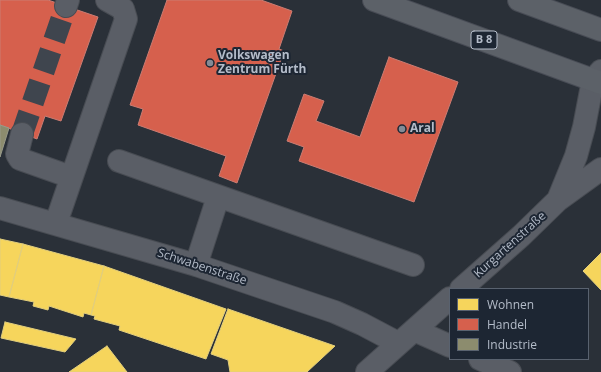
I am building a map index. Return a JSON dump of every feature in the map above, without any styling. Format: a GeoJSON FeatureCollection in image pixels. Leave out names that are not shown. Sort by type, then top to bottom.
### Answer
{"type":"FeatureCollection","features":[{"type":"Feature","properties":{"kind":"main road","name":"B 8"},"geometry":{"type":"LineString","coordinates":[[374,0],[598,78]]}},
{"type":"Feature","properties":{"kind":"main road"},"geometry":{"type":"LineString","coordinates":[[520,0],[601,30]]}},
{"type":"Feature","properties":{"kind":"street"},"geometry":{"type":"LineString","coordinates":[[56,223],[126,19],[123,9],[107,0]]}},
{"type":"Feature","properties":{"kind":"street","name":"Kurgartenstraße"},"geometry":{"type":"LineString","coordinates":[[558,200],[576,156],[598,78]]}},
{"type":"Feature","properties":{"kind":"street"},"geometry":{"type":"LineString","coordinates":[[22,134],[17,154],[20,159],[71,177]]}},
{"type":"Feature","properties":{"kind":"street"},"geometry":{"type":"LineString","coordinates":[[119,161],[413,265]]}},
{"type":"Feature","properties":{"kind":"street","name":"Kurgartenstraße"},"geometry":{"type":"LineString","coordinates":[[462,288],[511,245],[558,200],[601,169]]}},
{"type":"Feature","properties":{"kind":"street"},"geometry":{"type":"LineString","coordinates":[[196,265],[218,197]]}},
{"type":"Feature","properties":{"kind":"street","name":"Schwabenstraße"},"geometry":{"type":"LineString","coordinates":[[0,208],[56,223],[196,265],[335,312],[362,324],[449,346]]}},
{"type":"Feature","properties":{"kind":"street"},"geometry":{"type":"LineString","coordinates":[[367,372],[449,299]]}},
{"type":"Feature","properties":{"kind":"street"},"geometry":{"type":"LineString","coordinates":[[482,360],[510,372]]}},
{"type":"Feature","properties":{"kind":"building: Wohnen"},"geometry":{"type":"Polygon","coordinates":[[[0,239],[23,244],[9,297],[0,295],[0,239]]]}},
{"type":"Feature","properties":{"kind":"building: Wohnen"},"geometry":{"type":"Polygon","coordinates":[[[23,244],[104,266],[91,315],[84,313],[83,317],[49,306],[48,310],[33,306],[34,302],[9,297],[23,244]]]}},
{"type":"Feature","properties":{"kind":"building: Wohnen"},"geometry":{"type":"Polygon","coordinates":[[[601,253],[601,290],[583,271],[601,253]]]}},
{"type":"Feature","properties":{"kind":"building: Wohnen"},"geometry":{"type":"Polygon","coordinates":[[[104,266],[226,309],[206,359],[119,330],[120,326],[94,319],[95,316],[91,315],[104,266]]]}},
{"type":"Feature","properties":{"kind":"building: Wohnen"},"geometry":{"type":"Polygon","coordinates":[[[228,309],[335,346],[307,372],[230,372],[228,360],[211,354],[228,309]]]}},
{"type":"Feature","properties":{"kind":"building: Wohnen"},"geometry":{"type":"Polygon","coordinates":[[[5,322],[76,339],[65,352],[1,338],[5,322]]]}},
{"type":"Feature","properties":{"kind":"building: Wohnen"},"geometry":{"type":"Polygon","coordinates":[[[107,346],[127,372],[69,372],[107,346]]]}},
{"type":"Feature","properties":{"kind":"building: Handel"},"geometry":{"type":"Polygon","coordinates":[[[0,0],[48,0],[98,17],[61,121],[45,116],[37,139],[0,125],[0,0]]]}},
{"type":"Feature","properties":{"kind":"building: Handel"},"geometry":{"type":"Polygon","coordinates":[[[167,0],[261,0],[292,11],[279,49],[284,51],[237,183],[219,176],[226,156],[138,125],[143,109],[130,105],[167,0]]]}},
{"type":"Feature","properties":{"kind":"building: Handel","name":"Aral"},"geometry":{"type":"Polygon","coordinates":[[[389,57],[458,82],[414,202],[299,161],[304,147],[287,141],[304,94],[324,101],[316,121],[360,137],[389,57]]]}},
{"type":"Feature","properties":{"kind":"building: Industrie"},"geometry":{"type":"Polygon","coordinates":[[[0,125],[9,128],[0,157],[0,125]]]}},
{"type":"Feature","properties":{"kind":"tunnel"},"geometry":{"type":"LineString","coordinates":[[22,134],[66,6]]}},
{"type":"Feature","properties":{"kind":"place","name":"Volkswagen Zentrum Fürth"},"geometry":{"type":"Point","coordinates":[210,63]}},
{"type":"Feature","properties":{"kind":"place","name":"Aral"},"geometry":{"type":"Point","coordinates":[402,129]}}]}
